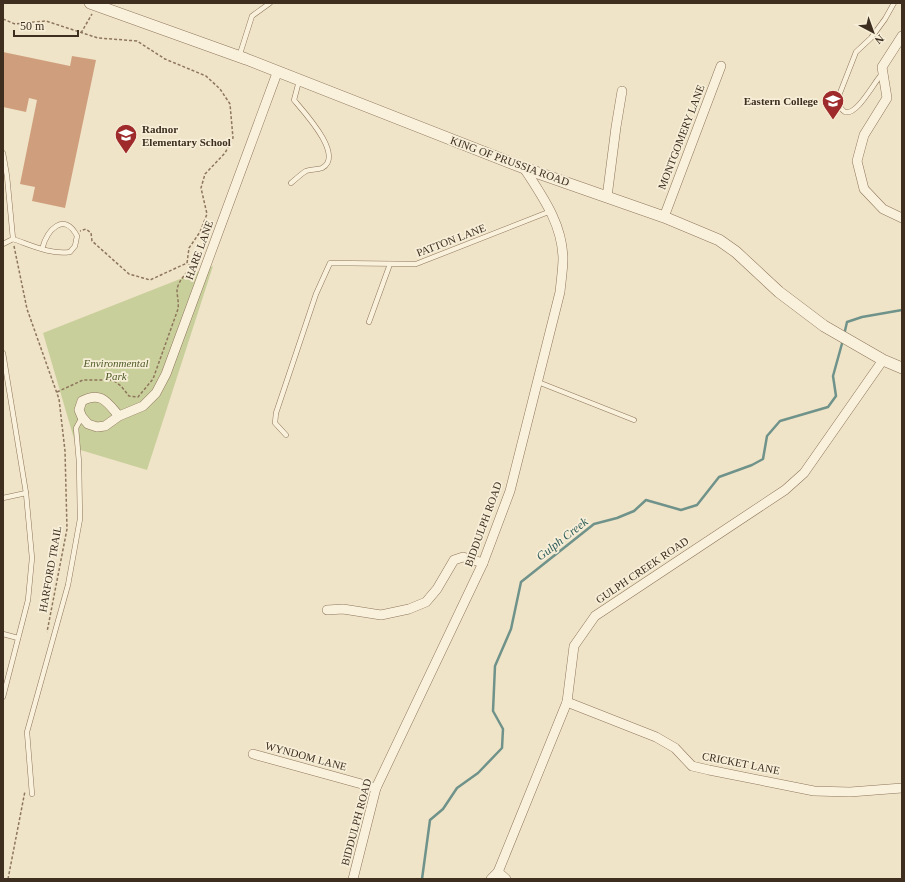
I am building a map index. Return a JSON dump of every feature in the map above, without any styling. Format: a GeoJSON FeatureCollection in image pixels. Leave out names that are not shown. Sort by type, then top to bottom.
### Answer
{"type":"FeatureCollection","features":[{"type":"Feature","properties":{"kind":"street","name":"KING OF PRUSSIA ROAD"},"geometry":{"type":"LineString","coordinates":[[92,4],[239,57],[524,168],[664,217],[719,240],[736,252],[800,309],[838,335],[883,360],[902,368]]}},
{"type":"Feature","properties":{"kind":"street"},"geometry":{"type":"LineString","coordinates":[[902,36],[882,67],[886,98],[864,135],[858,161],[864,189],[883,209],[902,218]]}},
{"type":"Feature","properties":{"kind":"street","name":"MONTGOMERY LANE"},"geometry":{"type":"LineString","coordinates":[[664,217],[721,66]]}},
{"type":"Feature","properties":{"kind":"street","name":"HARE LANE"},"geometry":{"type":"LineString","coordinates":[[82,417],[88,424],[105,426],[119,416],[143,406],[156,393],[166,374],[278,73]]}},
{"type":"Feature","properties":{"kind":"street"},"geometry":{"type":"LineString","coordinates":[[607,196],[622,91]]}},
{"type":"Feature","properties":{"kind":"street","name":"BIDDULPH ROAD"},"geometry":{"type":"LineString","coordinates":[[353,879],[376,788],[483,563],[510,491],[560,292],[563,259],[560,235],[551,211],[524,168]]}},
{"type":"Feature","properties":{"kind":"street","name":"GULPH CREEK ROAD"},"geometry":{"type":"LineString","coordinates":[[491,879],[498,872],[567,702],[574,646],[594,616],[784,490],[804,473],[883,360]]}},
{"type":"Feature","properties":{"kind":"street"},"geometry":{"type":"LineString","coordinates":[[82,417],[79,410],[82,401],[92,396],[108,402],[119,416]]}},
{"type":"Feature","properties":{"kind":"street"},"geometry":{"type":"LineString","coordinates":[[328,610],[343,609],[381,615],[409,608],[426,602],[437,589],[454,560],[463,557],[483,563]]}},
{"type":"Feature","properties":{"kind":"street","name":"CRICKET LANE"},"geometry":{"type":"LineString","coordinates":[[567,702],[656,737],[675,748],[692,766],[814,791],[850,792],[902,788]]}},
{"type":"Feature","properties":{"kind":"street","name":"WYNDOM LANE"},"geometry":{"type":"LineString","coordinates":[[253,754],[376,788]]}},
{"type":"Feature","properties":{"kind":"street"},"geometry":{"type":"LineString","coordinates":[[498,872],[506,879]]}},
{"type":"Feature","properties":{"kind":"lane"},"geometry":{"type":"LineString","coordinates":[[239,57],[252,16],[270,3]]}},
{"type":"Feature","properties":{"kind":"lane"},"geometry":{"type":"LineString","coordinates":[[883,74],[875,82],[858,108],[852,112],[845,112],[838,105],[838,98],[856,52],[871,38],[885,19],[894,3]]}},
{"type":"Feature","properties":{"kind":"lane"},"geometry":{"type":"LineString","coordinates":[[291,183],[306,171],[322,168],[328,162],[330,153],[323,138],[294,100],[299,81]]}},
{"type":"Feature","properties":{"kind":"lane"},"geometry":{"type":"LineString","coordinates":[[3,153],[13,239]]}},
{"type":"Feature","properties":{"kind":"lane","name":"PATTON LANE"},"geometry":{"type":"LineString","coordinates":[[286,435],[275,423],[276,413],[316,294],[330,263],[416,264],[551,211]]}},
{"type":"Feature","properties":{"kind":"lane"},"geometry":{"type":"LineString","coordinates":[[4,243],[13,239],[42,249],[60,253],[70,252],[75,246],[77,236],[76,232],[73,228],[66,224],[57,226],[47,235],[42,249]]}},
{"type":"Feature","properties":{"kind":"lane"},"geometry":{"type":"LineString","coordinates":[[369,322],[390,264]]}},
{"type":"Feature","properties":{"kind":"lane"},"geometry":{"type":"LineString","coordinates":[[3,353],[26,493],[32,558],[28,600],[3,697]]}},
{"type":"Feature","properties":{"kind":"lane"},"geometry":{"type":"LineString","coordinates":[[538,382],[634,420]]}},
{"type":"Feature","properties":{"kind":"lane"},"geometry":{"type":"LineString","coordinates":[[32,794],[27,732],[68,585],[80,520],[79,462],[76,428],[82,417]]}},
{"type":"Feature","properties":{"kind":"lane"},"geometry":{"type":"LineString","coordinates":[[3,498],[26,493]]}},
{"type":"Feature","properties":{"kind":"lane"},"geometry":{"type":"LineString","coordinates":[[3,634],[18,638]]}},
{"type":"Feature","properties":{"kind":"path"},"geometry":{"type":"LineString","coordinates":[[81,33],[92,4]]}},
{"type":"Feature","properties":{"kind":"path"},"geometry":{"type":"LineString","coordinates":[[3,19],[15,24],[46,21],[98,38],[137,41],[165,59],[206,76],[220,89],[230,104],[233,138],[226,153],[205,174],[201,188],[207,214],[200,232],[188,248],[188,263],[191,267],[178,286],[178,309],[153,379],[138,397],[129,396],[121,386],[113,380],[83,380],[57,392]]}},
{"type":"Feature","properties":{"kind":"path"},"geometry":{"type":"LineString","coordinates":[[76,232],[86,228],[91,233],[92,241],[129,274],[150,280],[188,263]]}},
{"type":"Feature","properties":{"kind":"path","name":"HARFORD TRAIL"},"geometry":{"type":"LineString","coordinates":[[13,239],[27,309],[57,392],[65,451],[67,529],[47,635]]}},
{"type":"Feature","properties":{"kind":"path"},"geometry":{"type":"LineString","coordinates":[[8,879],[25,790]]}},
{"type":"Feature","properties":{"kind":"green space","name":"Environmental Park"},"geometry":{"type":"Polygon","coordinates":[[[213,266],[147,470],[77,449],[43,333],[213,266]]]}},
{"type":"Feature","properties":{"kind":"building"},"geometry":{"type":"Polygon","coordinates":[[[3,52],[70,66],[72,56],[96,60],[65,208],[32,201],[35,187],[20,184],[37,100],[29,98],[26,112],[3,107],[3,52]]]}},
{"type":"Feature","properties":{"kind":"waterway","name":"Gulph Creek"},"geometry":{"type":"LineString","coordinates":[[844,335],[847,322],[862,317],[902,310]]}},
{"type":"Feature","properties":{"kind":"waterway","name":"Gulph Creek"},"geometry":{"type":"LineString","coordinates":[[422,879],[430,820],[443,809],[457,788],[478,773],[502,748],[503,729],[493,711],[495,666],[511,629],[521,582],[594,524],[617,518],[634,511],[646,500],[681,510],[697,505],[719,477],[752,465],[763,459],[767,436],[780,421],[828,407],[836,396],[833,376],[843,340]]}},
{"type":"Feature","properties":{"kind":"place","name":"Eastern College"},"geometry":{"type":"Point","coordinates":[833,120]}},
{"type":"Feature","properties":{"kind":"place","name":"Radnor Elementary School"},"geometry":{"type":"Point","coordinates":[126,154]}}]}
